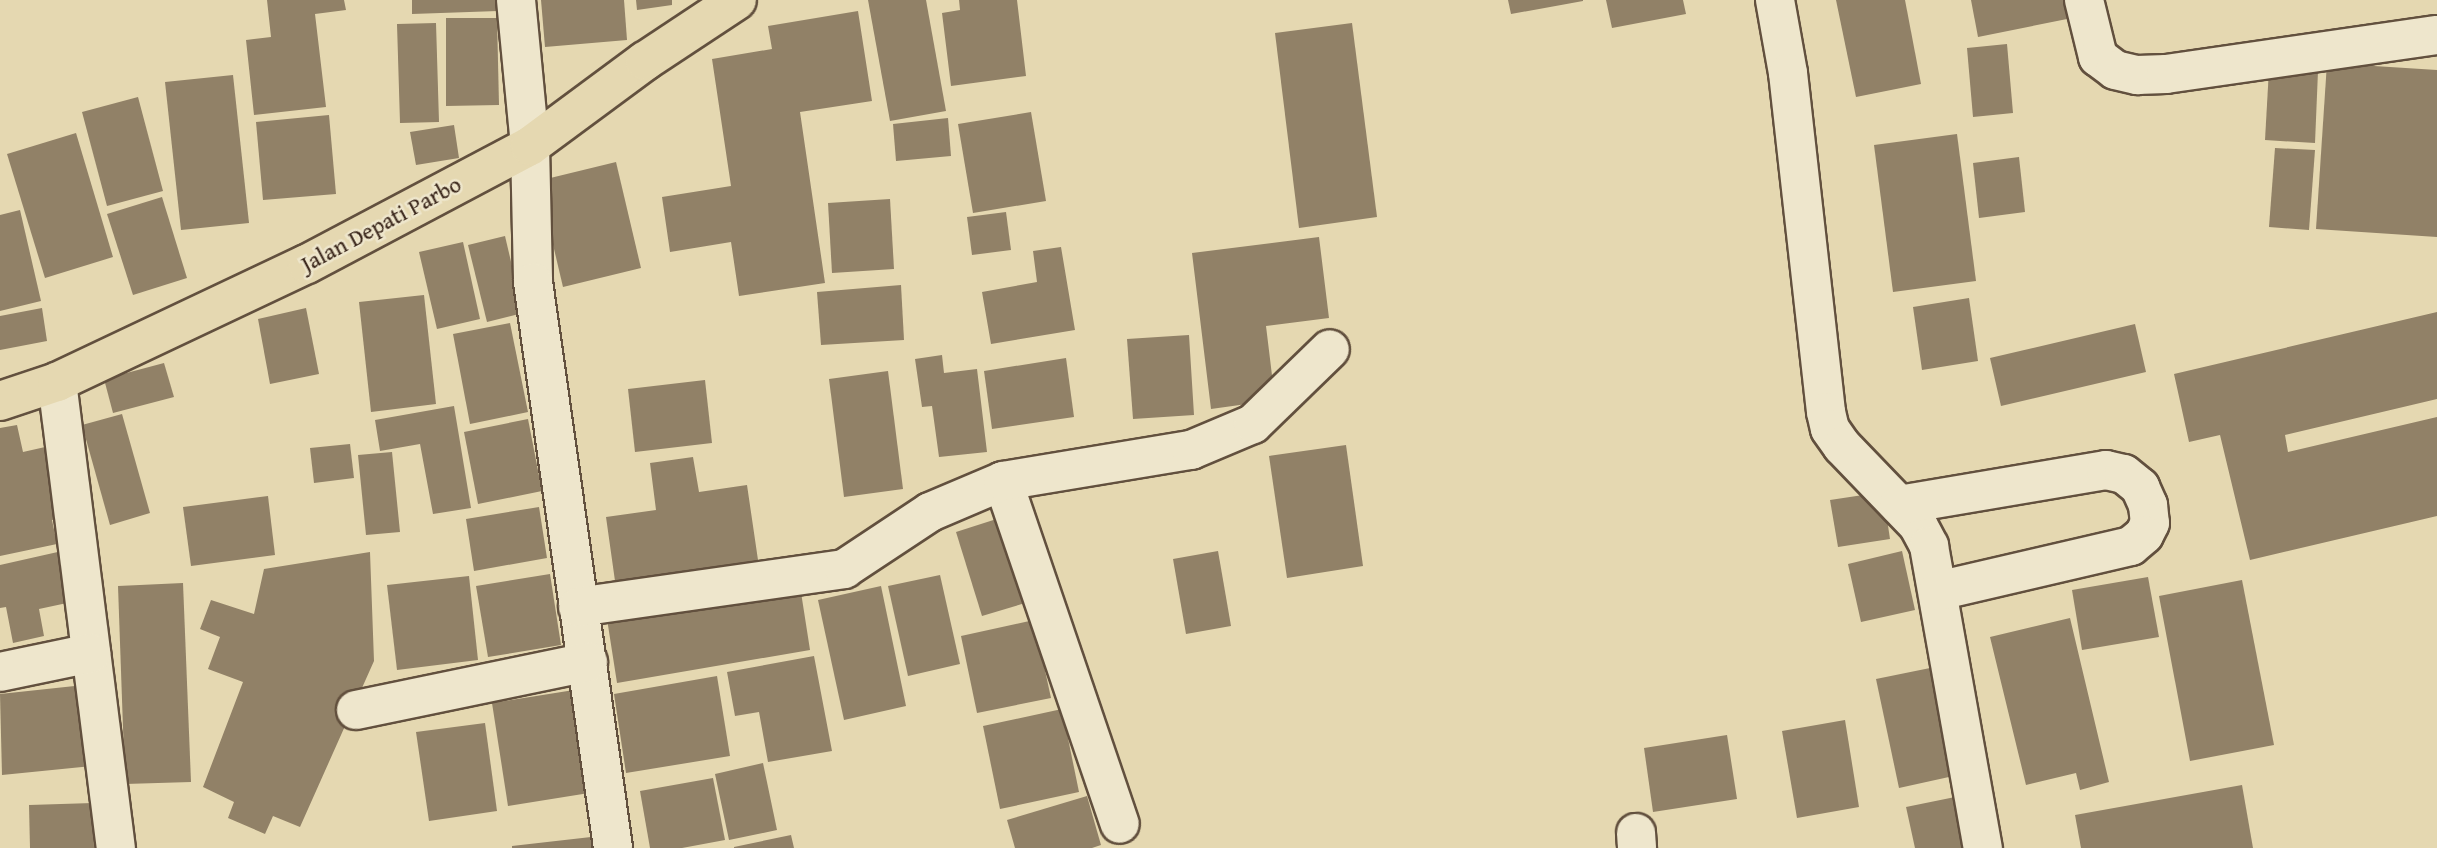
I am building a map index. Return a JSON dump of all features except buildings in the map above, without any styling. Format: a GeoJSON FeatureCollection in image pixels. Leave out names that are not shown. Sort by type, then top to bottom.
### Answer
{"type":"FeatureCollection","features":[{"type":"Feature","properties":{"kind":"main road","name":"Jalan Depati Parbo"},"geometry":{"type":"LineString","coordinates":[[0,401],[57,382],[366,235],[530,146],[645,61],[737,0]]}},
{"type":"Feature","properties":{"kind":"street"},"geometry":{"type":"LineString","coordinates":[[516,0],[530,146],[533,282],[613,848]]}},
{"type":"Feature","properties":{"kind":"street"},"geometry":{"type":"LineString","coordinates":[[1775,0],[1788,73],[1830,429],[1918,525],[1929,546],[1983,848]]}},
{"type":"Feature","properties":{"kind":"street"},"geometry":{"type":"LineString","coordinates":[[2084,0],[2098,57],[2115,70],[2137,75],[2166,74],[2437,34]]}},
{"type":"Feature","properties":{"kind":"street"},"geometry":{"type":"LineString","coordinates":[[578,607],[844,569],[930,512],[1003,481],[1191,450],[1254,424],[1330,349]]}},
{"type":"Feature","properties":{"kind":"street"},"geometry":{"type":"LineString","coordinates":[[57,382],[116,848]]}},
{"type":"Feature","properties":{"kind":"street"},"geometry":{"type":"LineString","coordinates":[[1899,505],[2106,470],[2124,474],[2140,487],[2148,505],[2150,523],[2144,535],[2131,547],[1938,591]]}},
{"type":"Feature","properties":{"kind":"street"},"geometry":{"type":"LineString","coordinates":[[1003,481],[1120,824]]}},
{"type":"Feature","properties":{"kind":"street"},"geometry":{"type":"LineString","coordinates":[[0,672],[91,653]]}},
{"type":"Feature","properties":{"kind":"street"},"geometry":{"type":"LineString","coordinates":[[356,710],[588,662]]}}]}
